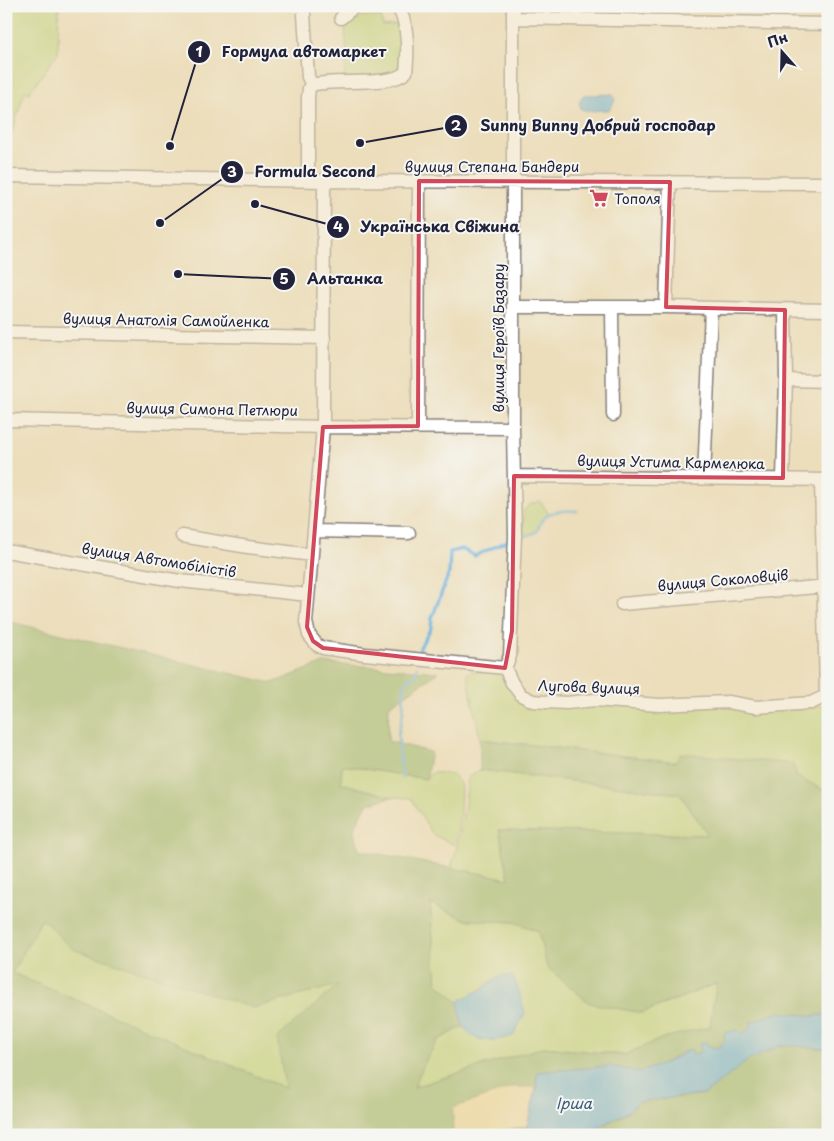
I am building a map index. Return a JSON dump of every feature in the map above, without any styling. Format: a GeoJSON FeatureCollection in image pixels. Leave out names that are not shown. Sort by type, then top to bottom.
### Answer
{"type":"FeatureCollection","features":[{"type":"Feature","properties":{"kind":"street"},"geometry":{"type":"LineString","coordinates":[[341,18],[355,6]]}},
{"type":"Feature","properties":{"kind":"street"},"geometry":{"type":"LineString","coordinates":[[312,85],[392,79],[404,75],[407,61],[403,14],[396,6]]}},
{"type":"Feature","properties":{"kind":"street"},"geometry":{"type":"LineString","coordinates":[[513,12],[828,24]]}},
{"type":"Feature","properties":{"kind":"street","name":"вулиця Героїв Базару"},"geometry":{"type":"LineString","coordinates":[[505,668],[510,656],[515,536],[513,428],[513,12]]}},
{"type":"Feature","properties":{"kind":"street"},"geometry":{"type":"LineString","coordinates":[[304,14],[308,76],[312,85]]}},
{"type":"Feature","properties":{"kind":"street"},"geometry":{"type":"LineString","coordinates":[[308,180],[308,97],[309,88],[312,85]]}},
{"type":"Feature","properties":{"kind":"street","name":"вулиця Степана Бандери"},"geometry":{"type":"LineString","coordinates":[[6,176],[324,181],[828,183]]}},
{"type":"Feature","properties":{"kind":"street"},"geometry":{"type":"LineString","coordinates":[[324,181],[323,426],[306,627],[313,641],[323,648],[505,668]]}},
{"type":"Feature","properties":{"kind":"street"},"geometry":{"type":"LineString","coordinates":[[418,426],[419,181]]}},
{"type":"Feature","properties":{"kind":"street"},"geometry":{"type":"LineString","coordinates":[[666,307],[670,182]]}},
{"type":"Feature","properties":{"kind":"street"},"geometry":{"type":"LineString","coordinates":[[513,307],[828,310]]}},
{"type":"Feature","properties":{"kind":"street"},"geometry":{"type":"LineString","coordinates":[[612,307],[613,415]]}},
{"type":"Feature","properties":{"kind":"street"},"geometry":{"type":"LineString","coordinates":[[704,478],[711,308]]}},
{"type":"Feature","properties":{"kind":"street"},"geometry":{"type":"LineString","coordinates":[[783,478],[786,380],[785,310]]}},
{"type":"Feature","properties":{"kind":"street","name":"вулиця Анатолія Самойленка"},"geometry":{"type":"LineString","coordinates":[[6,332],[324,338]]}},
{"type":"Feature","properties":{"kind":"street"},"geometry":{"type":"LineString","coordinates":[[786,380],[828,381]]}},
{"type":"Feature","properties":{"kind":"street","name":"вулиця Симона Петлюри"},"geometry":{"type":"LineString","coordinates":[[6,420],[513,428]]}},
{"type":"Feature","properties":{"kind":"street","name":"вулиця Устима Кармелюка"},"geometry":{"type":"LineString","coordinates":[[514,476],[824,480]]}},
{"type":"Feature","properties":{"kind":"street"},"geometry":{"type":"LineString","coordinates":[[824,480],[827,695]]}},
{"type":"Feature","properties":{"kind":"street"},"geometry":{"type":"LineString","coordinates":[[314,531],[409,533]]}},
{"type":"Feature","properties":{"kind":"street"},"geometry":{"type":"LineString","coordinates":[[182,536],[312,555]]}},
{"type":"Feature","properties":{"kind":"street","name":"вулиця Автомобілістів"},"geometry":{"type":"LineString","coordinates":[[6,551],[180,581],[308,595]]}},
{"type":"Feature","properties":{"kind":"street","name":"вулиця Соколовців"},"geometry":{"type":"LineString","coordinates":[[622,604],[826,587]]}},
{"type":"Feature","properties":{"kind":"street","name":"Лугова вулиця"},"geometry":{"type":"LineString","coordinates":[[505,668],[512,683],[521,695],[533,701],[567,703],[595,700],[667,705],[728,702],[756,707],[811,703],[827,695]]}},
{"type":"Feature","properties":{"kind":"highlighted area"},"geometry":{"type":"Polygon","coordinates":[[[419,181],[670,182],[666,307],[785,310],[783,478],[514,476],[512,631],[505,668],[323,648],[313,641],[307,627],[323,427],[418,426],[419,181]]]}},
{"type":"Feature","properties":{"kind":"green space"},"geometry":{"type":"Polygon","coordinates":[[[6,6],[59,6],[58,53],[29,93],[25,91],[6,152],[6,6]]]}},
{"type":"Feature","properties":{"kind":"green space"},"geometry":{"type":"Polygon","coordinates":[[[361,16],[381,17],[383,26],[401,24],[403,56],[400,73],[344,80],[347,54],[345,27],[347,23],[357,20],[361,16]]]}},
{"type":"Feature","properties":{"kind":"green space"},"geometry":{"type":"Polygon","coordinates":[[[540,501],[549,514],[536,530],[523,535],[524,510],[531,504],[540,501]]]}},
{"type":"Feature","properties":{"kind":"green space"},"geometry":{"type":"Polygon","coordinates":[[[6,621],[272,683],[324,663],[439,672],[389,706],[388,741],[431,752],[426,779],[342,765],[341,783],[392,797],[367,804],[354,829],[359,850],[509,879],[499,830],[708,835],[680,794],[480,770],[480,739],[676,762],[681,753],[793,764],[797,777],[828,792],[828,1014],[814,1016],[779,1012],[751,1022],[751,1027],[742,1036],[737,1030],[724,1033],[725,1040],[718,1048],[708,1046],[705,1041],[701,1052],[690,1056],[692,1049],[681,1053],[663,1064],[640,1072],[610,1066],[537,1072],[536,1090],[532,1087],[481,1134],[527,1126],[531,1135],[6,1135],[6,621]],[[430,903],[437,983],[458,1002],[464,1026],[438,1040],[426,1060],[414,1087],[544,1047],[624,1055],[663,1038],[710,1027],[717,983],[641,1013],[589,1003],[547,967],[538,931],[514,922],[467,920],[430,903]],[[42,919],[12,973],[285,1088],[277,1038],[338,985],[253,1008],[72,949],[42,919]]]}},
{"type":"Feature","properties":{"kind":"green space"},"geometry":{"type":"Polygon","coordinates":[[[471,671],[499,673],[523,702],[695,704],[804,708],[820,706],[828,700],[828,792],[797,777],[682,753],[677,762],[480,739],[467,674],[471,671]]]}},
{"type":"Feature","properties":{"kind":"green space"},"geometry":{"type":"Polygon","coordinates":[[[342,765],[425,779],[433,772],[453,775],[461,785],[460,815],[455,845],[433,835],[411,798],[392,797],[341,783],[342,765]]]}},
{"type":"Feature","properties":{"kind":"green space"},"geometry":{"type":"Polygon","coordinates":[[[480,770],[680,794],[708,835],[499,830],[509,879],[451,868],[462,823],[468,777],[480,770]]]}},
{"type":"Feature","properties":{"kind":"green space"},"geometry":{"type":"Polygon","coordinates":[[[430,903],[467,920],[514,922],[538,931],[547,967],[642,1013],[718,983],[710,1027],[663,1038],[624,1055],[544,1047],[413,1087],[438,1040],[464,1026],[481,1039],[498,1040],[513,1036],[525,1013],[490,982],[458,1002],[437,983],[430,903]]]}},
{"type":"Feature","properties":{"kind":"green space"},"geometry":{"type":"Polygon","coordinates":[[[42,919],[72,949],[339,985],[286,1089],[12,973],[42,919]]]}},
{"type":"Feature","properties":{"kind":"green space"},"geometry":{"type":"Polygon","coordinates":[[[782,1044],[828,1049],[828,1135],[592,1135],[599,1127],[628,1112],[638,1102],[705,1094],[747,1061],[782,1044]]]}},
{"type":"Feature","properties":{"kind":"sand"},"geometry":{"type":"Polygon","coordinates":[[[513,1087],[533,1087],[536,1090],[527,1126],[481,1134],[453,1134],[453,1108],[513,1087]]]}},
{"type":"Feature","properties":{"kind":"water"},"geometry":{"type":"Polygon","coordinates":[[[613,94],[615,101],[609,110],[588,111],[581,109],[579,101],[583,95],[613,94]]]}},
{"type":"Feature","properties":{"kind":"water"},"geometry":{"type":"Polygon","coordinates":[[[500,976],[513,976],[525,1013],[513,1036],[492,1040],[479,1039],[467,1032],[463,1025],[458,1002],[483,989],[500,976]]]}},
{"type":"Feature","properties":{"kind":"water","name":"Ірша"},"geometry":{"type":"Polygon","coordinates":[[[779,1012],[814,1016],[828,1014],[828,1049],[782,1045],[747,1061],[705,1094],[638,1102],[628,1112],[599,1127],[592,1135],[531,1135],[527,1126],[536,1090],[537,1072],[610,1066],[640,1072],[663,1064],[692,1049],[691,1055],[700,1052],[700,1043],[705,1041],[708,1046],[718,1048],[725,1040],[724,1033],[738,1030],[742,1035],[751,1027],[751,1022],[779,1012]]]}},
{"type":"Feature","properties":{"kind":"waterway"},"geometry":{"type":"LineString","coordinates":[[520,536],[536,532],[547,515],[562,511],[577,511]]}},
{"type":"Feature","properties":{"kind":"waterway"},"geometry":{"type":"LineString","coordinates":[[419,655],[420,647],[431,628],[432,618],[449,573],[450,552],[462,549],[475,556],[509,540]]}},
{"type":"Feature","properties":{"kind":"waterway"},"geometry":{"type":"LineString","coordinates":[[402,778],[398,735],[403,713],[404,687],[409,678],[415,676],[417,667]]}},
{"type":"Feature","properties":{"kind":"place","name":"Sunny Bunny Добрий господар"},"geometry":{"type":"Point","coordinates":[360,143]}},
{"type":"Feature","properties":{"kind":"place","name":"Fормула автомаркет"},"geometry":{"type":"Point","coordinates":[170,146]}},
{"type":"Feature","properties":{"kind":"place","name":"Тополя"},"geometry":{"type":"Point","coordinates":[599,198]}},
{"type":"Feature","properties":{"kind":"place","name":"Українська Свіжина"},"geometry":{"type":"Point","coordinates":[255,204]}},
{"type":"Feature","properties":{"kind":"place","name":"Formula Second"},"geometry":{"type":"Point","coordinates":[160,223]}},
{"type":"Feature","properties":{"kind":"place","name":"Альтанка"},"geometry":{"type":"Point","coordinates":[178,274]}}]}
